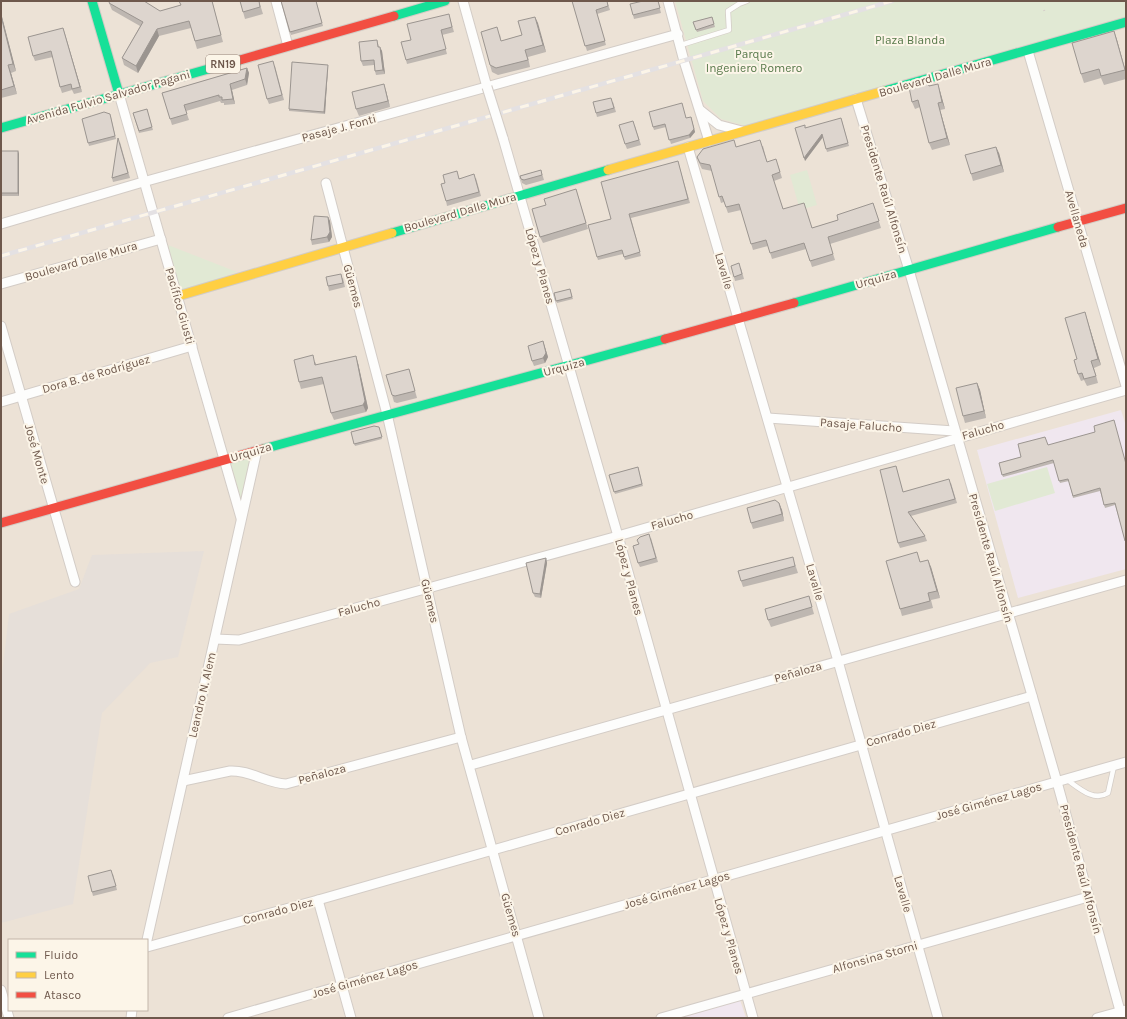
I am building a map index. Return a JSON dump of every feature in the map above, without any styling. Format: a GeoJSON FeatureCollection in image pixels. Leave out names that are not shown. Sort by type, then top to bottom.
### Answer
{"type":"FeatureCollection","features":[{"type":"Feature","properties":{"kind":"main road"},"geometry":{"type":"LineString","coordinates":[[92,1],[119,94]]}},
{"type":"Feature","properties":{"kind":"main road","name":"Avenida Fulvio Salvador Pagani"},"geometry":{"type":"LineString","coordinates":[[1,128],[445,1]]}},
{"type":"Feature","properties":{"kind":"main road","name":"Boulevard Dalle Mura"},"geometry":{"type":"LineString","coordinates":[[178,296],[343,246],[1126,22]]}},
{"type":"Feature","properties":{"kind":"main road","name":"Urquiza"},"geometry":{"type":"LineString","coordinates":[[1,523],[387,414],[739,319],[1126,208]]}},
{"type":"Feature","properties":{"kind":"street"},"geometry":{"type":"LineString","coordinates":[[276,1],[288,46]]}},
{"type":"Feature","properties":{"kind":"street"},"geometry":{"type":"LineString","coordinates":[[463,1],[487,87]]}},
{"type":"Feature","properties":{"kind":"street"},"geometry":{"type":"LineString","coordinates":[[668,1],[681,45],[684,61],[709,141]]}},
{"type":"Feature","properties":{"kind":"street","name":"Pasaje J. Fonti"},"geometry":{"type":"LineString","coordinates":[[1,224],[143,182],[678,34]]}},
{"type":"Feature","properties":{"kind":"street","name":"Avellaneda"},"geometry":{"type":"LineString","coordinates":[[1028,51],[1126,386]]}},
{"type":"Feature","properties":{"kind":"street","name":"López y Planes"},"geometry":{"type":"LineString","coordinates":[[487,87],[520,195],[618,536],[665,710],[753,1018]]}},
{"type":"Feature","properties":{"kind":"street","name":"Pacífico Giusti"},"geometry":{"type":"LineString","coordinates":[[119,94],[143,182],[178,296],[242,519]]}},
{"type":"Feature","properties":{"kind":"street","name":"Presidente Raúl Alfonsín"},"geometry":{"type":"LineString","coordinates":[[856,99],[909,270],[955,434],[1032,696],[1061,781],[1088,897],[1123,1013]]}},
{"type":"Feature","properties":{"kind":"street"},"geometry":{"type":"LineString","coordinates":[[700,110],[719,125],[743,132]]}},
{"type":"Feature","properties":{"kind":"street","name":"Lavalle"},"geometry":{"type":"LineString","coordinates":[[688,147],[838,661],[938,1018]]}},
{"type":"Feature","properties":{"kind":"street","name":"Güemes"},"geometry":{"type":"LineString","coordinates":[[326,183],[387,414],[461,737],[471,765],[492,850],[539,1018]]}},
{"type":"Feature","properties":{"kind":"street","name":"Boulevard Dalle Mura"},"geometry":{"type":"LineString","coordinates":[[1,284],[160,239]]}},
{"type":"Feature","properties":{"kind":"street","name":"José Monte"},"geometry":{"type":"LineString","coordinates":[[1,326],[52,508],[75,582]]}},
{"type":"Feature","properties":{"kind":"street","name":"Dora B. de Rodríguez"},"geometry":{"type":"LineString","coordinates":[[1,402],[192,346]]}},
{"type":"Feature","properties":{"kind":"street","name":"Falucho"},"geometry":{"type":"LineString","coordinates":[[215,639],[239,640],[427,589],[787,487],[955,434],[1126,390]]}},
{"type":"Feature","properties":{"kind":"street","name":"Pasaje Falucho"},"geometry":{"type":"LineString","coordinates":[[768,418],[955,434]]}},
{"type":"Feature","properties":{"kind":"street","name":"Leandro N. Alem"},"geometry":{"type":"LineString","coordinates":[[147,939],[257,450]]}},
{"type":"Feature","properties":{"kind":"street","name":"Peñaloza"},"geometry":{"type":"LineString","coordinates":[[471,765],[1126,580]]}},
{"type":"Feature","properties":{"kind":"street","name":"Conrado Diez"},"geometry":{"type":"LineString","coordinates":[[148,946],[318,900],[1032,696]]}},
{"type":"Feature","properties":{"kind":"street","name":"Peñaloza"},"geometry":{"type":"LineString","coordinates":[[183,782],[239,770],[277,783],[286,784],[461,737]]}},
{"type":"Feature","properties":{"kind":"street","name":"José Giménez Lagos"},"geometry":{"type":"LineString","coordinates":[[228,1018],[517,937],[1126,762]]}},
{"type":"Feature","properties":{"kind":"street","name":"Alfonsina Storni"},"geometry":{"type":"LineString","coordinates":[[661,1018],[1088,897]]}},
{"type":"Feature","properties":{"kind":"street"},"geometry":{"type":"LineString","coordinates":[[318,900],[350,1018]]}},
{"type":"Feature","properties":{"kind":"street"},"geometry":{"type":"LineString","coordinates":[[1,990],[9,1018]]}},
{"type":"Feature","properties":{"kind":"street"},"geometry":{"type":"LineString","coordinates":[[1097,1018],[1123,1013]]}},
{"type":"Feature","properties":{"kind":"lane"},"geometry":{"type":"LineString","coordinates":[[681,45],[728,30],[728,11],[747,1]]}},
{"type":"Feature","properties":{"kind":"lane"},"geometry":{"type":"LineString","coordinates":[[1061,781],[1093,796],[1102,796],[1108,793],[1114,765]]}},
{"type":"Feature","properties":{"kind":"shaded area"},"geometry":{"type":"Polygon","coordinates":[[[1,1],[1126,1],[1126,1018],[1,1018],[1,1]]]}},
{"type":"Feature","properties":{"kind":"shaded area"},"geometry":{"type":"Polygon","coordinates":[[[1121,410],[1126,426],[1126,569],[1018,598],[977,450],[1121,410]]]}},
{"type":"Feature","properties":{"kind":"shaded area"},"geometry":{"type":"Polygon","coordinates":[[[204,551],[178,657],[150,663],[102,713],[73,904],[1,923],[1,683],[9,614],[79,589],[92,555],[204,551]]]}},
{"type":"Feature","properties":{"kind":"shaded area"},"geometry":{"type":"Polygon","coordinates":[[[740,1000],[746,1018],[681,1018],[740,1000]]]}},
{"type":"Feature","properties":{"kind":"green space","name":"Parque Ingeniero Romero"},"geometry":{"type":"Polygon","coordinates":[[[675,1],[1126,1],[1126,16],[746,126],[721,119],[703,101],[675,1]]]}},
{"type":"Feature","properties":{"kind":"green space"},"geometry":{"type":"Polygon","coordinates":[[[807,170],[817,205],[800,210],[790,175],[807,170]]]}},
{"type":"Feature","properties":{"kind":"green space"},"geometry":{"type":"Polygon","coordinates":[[[168,245],[237,272],[180,292],[168,245]]]}},
{"type":"Feature","properties":{"kind":"green space"},"geometry":{"type":"Polygon","coordinates":[[[257,450],[242,519],[225,460],[257,450]]]}},
{"type":"Feature","properties":{"kind":"green space"},"geometry":{"type":"Polygon","coordinates":[[[1047,467],[1055,493],[995,511],[987,484],[1047,467]]]}},
{"type":"Feature","properties":{"kind":"building"},"geometry":{"type":"Polygon","coordinates":[[[110,1],[144,1],[160,11],[181,5],[179,1],[212,1],[221,35],[195,41],[189,21],[157,29],[136,66],[122,58],[143,22],[109,3],[110,1]]]}},
{"type":"Feature","properties":{"kind":"building"},"geometry":{"type":"Polygon","coordinates":[[[240,1],[259,1],[260,7],[243,12],[240,1]]]}},
{"type":"Feature","properties":{"kind":"building"},"geometry":{"type":"Polygon","coordinates":[[[281,1],[316,1],[322,23],[290,32],[281,1]]]}},
{"type":"Feature","properties":{"kind":"building"},"geometry":{"type":"Polygon","coordinates":[[[572,1],[607,1],[608,6],[596,10],[605,41],[585,46],[572,1]]]}},
{"type":"Feature","properties":{"kind":"building"},"geometry":{"type":"Polygon","coordinates":[[[643,1],[658,1],[660,8],[633,15],[630,4],[643,1]]]}},
{"type":"Feature","properties":{"kind":"building"},"geometry":{"type":"Polygon","coordinates":[[[449,14],[452,27],[441,30],[446,49],[406,60],[401,42],[411,40],[407,24],[449,14]]]}},
{"type":"Feature","properties":{"kind":"building"},"geometry":{"type":"Polygon","coordinates":[[[1,16],[13,64],[8,65],[14,86],[1,90],[1,16]]]}},
{"type":"Feature","properties":{"kind":"building"},"geometry":{"type":"Polygon","coordinates":[[[535,17],[543,45],[525,50],[528,60],[496,68],[490,65],[481,32],[497,27],[501,41],[522,35],[518,21],[535,17]]]}},
{"type":"Feature","properties":{"kind":"building"},"geometry":{"type":"Polygon","coordinates":[[[712,17],[714,24],[696,30],[693,22],[712,17]]]}},
{"type":"Feature","properties":{"kind":"building"},"geometry":{"type":"Polygon","coordinates":[[[63,28],[80,87],[72,89],[71,84],[60,87],[51,51],[33,56],[28,37],[63,28]]]}},
{"type":"Feature","properties":{"kind":"building"},"geometry":{"type":"Polygon","coordinates":[[[1114,31],[1125,70],[1101,76],[1099,69],[1081,74],[1072,43],[1114,31]]]}},
{"type":"Feature","properties":{"kind":"building"},"geometry":{"type":"Polygon","coordinates":[[[377,40],[378,47],[380,47],[383,70],[375,71],[374,60],[361,61],[359,42],[377,40]]]}},
{"type":"Feature","properties":{"kind":"building"},"geometry":{"type":"Polygon","coordinates":[[[273,61],[282,95],[267,99],[258,65],[273,61]]]}},
{"type":"Feature","properties":{"kind":"building"},"geometry":{"type":"Polygon","coordinates":[[[292,62],[328,65],[324,112],[289,109],[292,62]]]}},
{"type":"Feature","properties":{"kind":"building"},"geometry":{"type":"Polygon","coordinates":[[[247,68],[245,79],[230,84],[233,99],[222,100],[222,97],[219,97],[219,95],[184,105],[187,114],[170,119],[162,93],[247,68]]]}},
{"type":"Feature","properties":{"kind":"building"},"geometry":{"type":"Polygon","coordinates":[[[928,83],[929,86],[938,84],[942,102],[938,103],[947,138],[929,143],[918,100],[912,102],[909,87],[928,83]]]}},
{"type":"Feature","properties":{"kind":"building"},"geometry":{"type":"Polygon","coordinates":[[[384,84],[388,101],[356,109],[352,92],[384,84]]]}},
{"type":"Feature","properties":{"kind":"building"},"geometry":{"type":"Polygon","coordinates":[[[611,98],[614,108],[596,113],[593,102],[611,98]]]}},
{"type":"Feature","properties":{"kind":"building"},"geometry":{"type":"Polygon","coordinates":[[[682,103],[686,118],[691,117],[694,129],[689,135],[669,140],[665,124],[653,127],[649,112],[682,103]]]}},
{"type":"Feature","properties":{"kind":"building"},"geometry":{"type":"Polygon","coordinates":[[[147,109],[152,127],[139,131],[133,113],[147,109]]]}},
{"type":"Feature","properties":{"kind":"building"},"geometry":{"type":"Polygon","coordinates":[[[104,112],[110,114],[115,136],[88,143],[82,119],[104,112]]]}},
{"type":"Feature","properties":{"kind":"building"},"geometry":{"type":"Polygon","coordinates":[[[841,118],[848,143],[826,149],[822,134],[804,158],[795,128],[805,125],[805,128],[841,118]]]}},
{"type":"Feature","properties":{"kind":"building"},"geometry":{"type":"Polygon","coordinates":[[[633,121],[639,140],[625,144],[619,125],[633,121]]]}},
{"type":"Feature","properties":{"kind":"building"},"geometry":{"type":"Polygon","coordinates":[[[118,138],[128,173],[112,178],[118,138]]]}},
{"type":"Feature","properties":{"kind":"building"},"geometry":{"type":"Polygon","coordinates":[[[734,140],[736,147],[760,140],[767,162],[776,159],[780,172],[772,175],[783,209],[804,203],[812,228],[838,220],[837,215],[873,203],[879,221],[828,237],[833,254],[810,261],[804,243],[770,253],[766,240],[751,244],[739,204],[726,207],[722,196],[719,197],[710,165],[700,163],[697,157],[703,149],[734,140]]]}},
{"type":"Feature","properties":{"kind":"building"},"geometry":{"type":"Polygon","coordinates":[[[996,147],[1001,165],[971,174],[965,155],[996,147]]]}},
{"type":"Feature","properties":{"kind":"building"},"geometry":{"type":"Polygon","coordinates":[[[1,151],[18,151],[18,193],[1,193],[1,151]]]}},
{"type":"Feature","properties":{"kind":"building"},"geometry":{"type":"Polygon","coordinates":[[[678,161],[688,199],[629,214],[640,252],[624,257],[622,250],[597,257],[588,225],[611,219],[601,182],[678,161]]]}},
{"type":"Feature","properties":{"kind":"building"},"geometry":{"type":"Polygon","coordinates":[[[541,170],[542,175],[524,180],[521,179],[520,176],[541,170]]]}},
{"type":"Feature","properties":{"kind":"building"},"geometry":{"type":"Polygon","coordinates":[[[457,171],[459,179],[474,174],[479,192],[446,201],[441,184],[445,183],[443,175],[457,171]]]}},
{"type":"Feature","properties":{"kind":"building"},"geometry":{"type":"Polygon","coordinates":[[[576,189],[586,223],[540,237],[532,209],[546,205],[544,199],[576,189]]]}},
{"type":"Feature","properties":{"kind":"building"},"geometry":{"type":"Polygon","coordinates":[[[314,216],[328,217],[330,232],[327,237],[311,240],[314,216]]]}},
{"type":"Feature","properties":{"kind":"building"},"geometry":{"type":"Polygon","coordinates":[[[739,263],[742,274],[734,277],[731,266],[739,263]]]}},
{"type":"Feature","properties":{"kind":"building"},"geometry":{"type":"Polygon","coordinates":[[[341,274],[343,283],[328,286],[326,277],[341,274]]]}},
{"type":"Feature","properties":{"kind":"building"},"geometry":{"type":"Polygon","coordinates":[[[570,289],[572,297],[556,301],[554,293],[570,289]]]}},
{"type":"Feature","properties":{"kind":"building"},"geometry":{"type":"Polygon","coordinates":[[[1085,312],[1098,359],[1091,361],[1096,376],[1084,379],[1082,373],[1078,374],[1074,360],[1077,359],[1065,318],[1085,312]]]}},
{"type":"Feature","properties":{"kind":"building"},"geometry":{"type":"Polygon","coordinates":[[[543,341],[546,353],[543,358],[532,361],[528,346],[543,341]]]}},
{"type":"Feature","properties":{"kind":"building"},"geometry":{"type":"Polygon","coordinates":[[[313,355],[315,365],[356,356],[365,401],[363,405],[331,413],[322,377],[299,382],[294,360],[313,355]]]}},
{"type":"Feature","properties":{"kind":"building"},"geometry":{"type":"Polygon","coordinates":[[[409,369],[415,391],[395,396],[392,395],[386,375],[409,369]]]}},
{"type":"Feature","properties":{"kind":"building"},"geometry":{"type":"Polygon","coordinates":[[[977,383],[984,411],[963,416],[956,388],[977,383]]]}},
{"type":"Feature","properties":{"kind":"building"},"geometry":{"type":"Polygon","coordinates":[[[1114,420],[1126,464],[1126,541],[1115,503],[1104,505],[1100,488],[1073,496],[1068,479],[1059,481],[1053,460],[1002,475],[999,463],[1021,457],[1018,444],[1045,437],[1048,445],[1095,432],[1094,426],[1114,420]]]}},
{"type":"Feature","properties":{"kind":"building"},"geometry":{"type":"Polygon","coordinates":[[[374,426],[379,427],[382,437],[354,444],[351,432],[374,426]]]}},
{"type":"Feature","properties":{"kind":"building"},"geometry":{"type":"Polygon","coordinates":[[[896,466],[903,492],[949,479],[955,499],[908,512],[925,536],[898,543],[880,470],[896,466]]]}},
{"type":"Feature","properties":{"kind":"building"},"geometry":{"type":"Polygon","coordinates":[[[638,467],[642,484],[614,492],[609,475],[638,467]]]}},
{"type":"Feature","properties":{"kind":"building"},"geometry":{"type":"Polygon","coordinates":[[[775,500],[779,503],[782,514],[751,523],[747,508],[775,500]]]}},
{"type":"Feature","properties":{"kind":"building"},"geometry":{"type":"Polygon","coordinates":[[[649,534],[656,558],[638,563],[633,546],[639,544],[637,540],[640,537],[649,534]]]}},
{"type":"Feature","properties":{"kind":"building"},"geometry":{"type":"Polygon","coordinates":[[[917,552],[920,562],[928,560],[937,591],[928,593],[930,601],[900,609],[886,561],[917,552]]]}},
{"type":"Feature","properties":{"kind":"building"},"geometry":{"type":"Polygon","coordinates":[[[793,557],[795,566],[741,581],[738,571],[793,557]]]}},
{"type":"Feature","properties":{"kind":"building"},"geometry":{"type":"Polygon","coordinates":[[[546,558],[540,594],[533,593],[526,563],[546,558]]]}},
{"type":"Feature","properties":{"kind":"building"},"geometry":{"type":"Polygon","coordinates":[[[809,596],[812,607],[768,620],[765,609],[809,596]]]}},
{"type":"Feature","properties":{"kind":"building"},"geometry":{"type":"Polygon","coordinates":[[[111,870],[116,886],[92,892],[88,876],[111,870]]]}},
{"type":"Feature","properties":{"kind":"railway"},"geometry":{"type":"LineString","coordinates":[[1,256],[892,1]]}},
{"type":"Feature","properties":{"kind":"traffic: fast"},"geometry":{"type":"LineString","coordinates":[[92,1],[119,94]]}},
{"type":"Feature","properties":{"kind":"traffic: fast"},"geometry":{"type":"LineString","coordinates":[[394,16],[445,1]]}},
{"type":"Feature","properties":{"kind":"traffic: fast"},"geometry":{"type":"LineString","coordinates":[[884,91],[1126,22]]}},
{"type":"Feature","properties":{"kind":"traffic: fast"},"geometry":{"type":"LineString","coordinates":[[1,128],[240,60]]}},
{"type":"Feature","properties":{"kind":"traffic: fast"},"geometry":{"type":"LineString","coordinates":[[392,233],[608,170]]}},
{"type":"Feature","properties":{"kind":"traffic: fast"},"geometry":{"type":"LineString","coordinates":[[794,303],[1058,227]]}},
{"type":"Feature","properties":{"kind":"traffic: fast"},"geometry":{"type":"LineString","coordinates":[[263,449],[665,339]]}},
{"type":"Feature","properties":{"kind":"traffic: slow"},"geometry":{"type":"LineString","coordinates":[[608,170],[884,91]]}},
{"type":"Feature","properties":{"kind":"traffic: slow"},"geometry":{"type":"LineString","coordinates":[[178,296],[392,233]]}},
{"type":"Feature","properties":{"kind":"traffic: jam"},"geometry":{"type":"LineString","coordinates":[[240,60],[394,16]]}},
{"type":"Feature","properties":{"kind":"traffic: jam"},"geometry":{"type":"LineString","coordinates":[[1058,227],[1126,208]]}},
{"type":"Feature","properties":{"kind":"traffic: jam"},"geometry":{"type":"LineString","coordinates":[[665,339],[794,303]]}},
{"type":"Feature","properties":{"kind":"traffic: jam"},"geometry":{"type":"LineString","coordinates":[[1,523],[263,449]]}},
{"type":"Feature","properties":{"kind":"park label","name":"Plaza Blanda"},"geometry":{"type":"Point","coordinates":[910,40]}}]}
